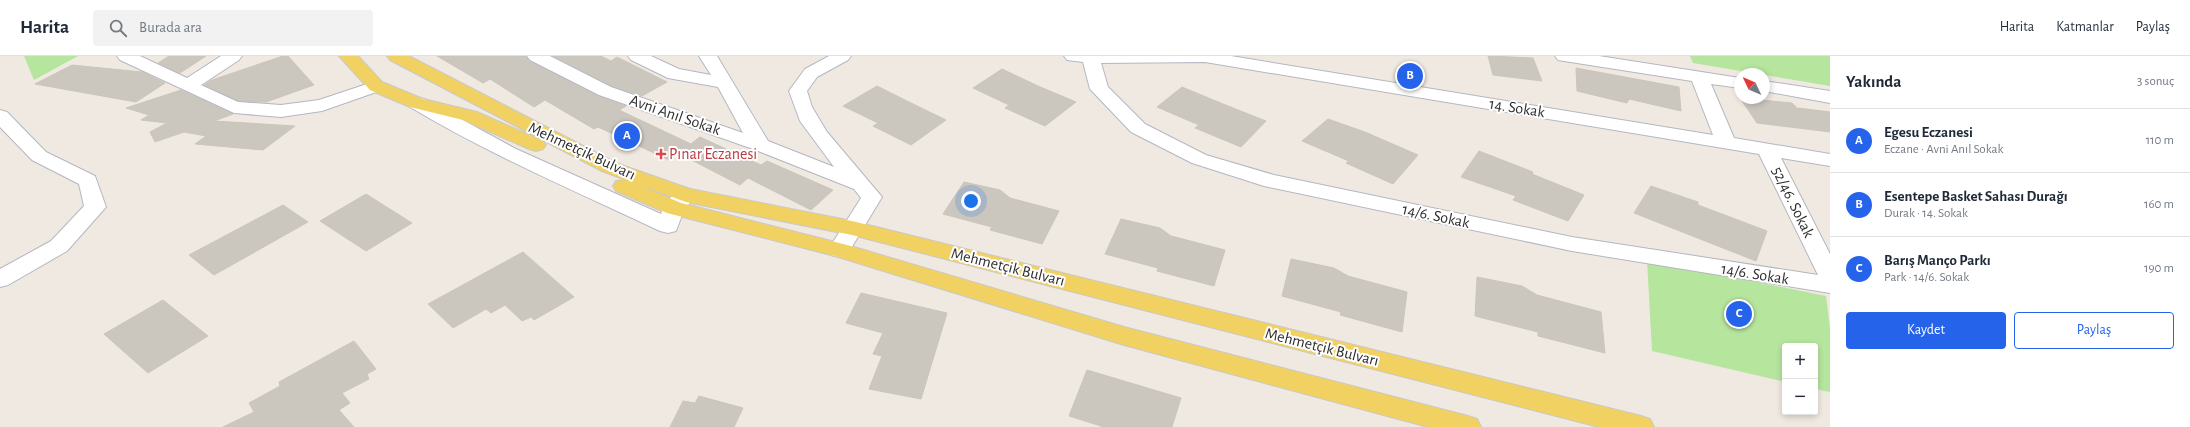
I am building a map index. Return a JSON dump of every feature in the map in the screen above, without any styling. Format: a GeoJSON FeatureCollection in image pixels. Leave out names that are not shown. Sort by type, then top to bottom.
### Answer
{"type":"FeatureCollection","features":[{"type":"Feature","properties":{"kind":"main road"},"geometry":{"type":"LineString","coordinates":[[348,56],[376,86],[417,103]]}},
{"type":"Feature","properties":{"kind":"main road","name":"Mehmetçik Bulvarı"},"geometry":{"type":"LineString","coordinates":[[396,56],[609,167],[680,202],[1124,336],[1468,427]]}},
{"type":"Feature","properties":{"kind":"main road","name":"Mehmetçik Bulvarı"},"geometry":{"type":"LineString","coordinates":[[680,202],[852,228],[1641,427]]}},
{"type":"Feature","properties":{"kind":"street"},"geometry":{"type":"LineString","coordinates":[[126,56],[234,107],[281,112],[322,105],[376,86]]}},
{"type":"Feature","properties":{"kind":"street"},"geometry":{"type":"LineString","coordinates":[[188,85],[233,56]]}},
{"type":"Feature","properties":{"kind":"street","name":"Avni Anıl Sokak"},"geometry":{"type":"LineString","coordinates":[[536,56],[605,91],[760,145],[862,185]]}},
{"type":"Feature","properties":{"kind":"street"},"geometry":{"type":"LineString","coordinates":[[638,56],[674,74],[725,83]]}},
{"type":"Feature","properties":{"kind":"street"},"geometry":{"type":"LineString","coordinates":[[708,56],[760,145]]}},
{"type":"Feature","properties":{"kind":"street"},"geometry":{"type":"LineString","coordinates":[[840,250],[872,197],[828,148],[812,126],[802,109],[798,91],[811,73],[842,56]]}},
{"type":"Feature","properties":{"kind":"street","name":"14. Sokak"},"geometry":{"type":"LineString","coordinates":[[1082,57],[1205,56],[1830,160]]}},
{"type":"Feature","properties":{"kind":"street"},"geometry":{"type":"LineString","coordinates":[[1564,56],[1734,81]]}},
{"type":"Feature","properties":{"kind":"street","name":"14/6. Sokak"},"geometry":{"type":"LineString","coordinates":[[1082,57],[1099,89],[1138,128],[1199,159],[1221,166],[1271,181],[1572,244],[1830,286]]}},
{"type":"Feature","properties":{"kind":"street"},"geometry":{"type":"LineString","coordinates":[[1699,76],[1726,143]]}},
{"type":"Feature","properties":{"kind":"street"},"geometry":{"type":"LineString","coordinates":[[1770,87],[1830,97]]}},
{"type":"Feature","properties":{"kind":"street"},"geometry":{"type":"LineString","coordinates":[[417,103],[438,116],[532,164],[668,226],[680,202]]}},
{"type":"Feature","properties":{"kind":"street"},"geometry":{"type":"LineString","coordinates":[[0,116],[39,156],[88,181],[95,207],[59,246],[0,279]]}},
{"type":"Feature","properties":{"kind":"street","name":"52/46. Sokak"},"geometry":{"type":"LineString","coordinates":[[1767,150],[1830,276]]}},
{"type":"Feature","properties":{"kind":"green space"},"geometry":{"type":"Polygon","coordinates":[[[24,56],[78,56],[34,80],[24,56]]]}},
{"type":"Feature","properties":{"kind":"green space"},"geometry":{"type":"Polygon","coordinates":[[[1690,56],[1830,56],[1830,86],[1770,76],[1770,68],[1734,68],[1734,70],[1693,63],[1690,56]]]}},
{"type":"Feature","properties":{"kind":"green space"},"geometry":{"type":"Polygon","coordinates":[[[1647,260],[1826,296],[1830,328],[1830,392],[1818,390],[1818,343],[1782,343],[1782,381],[1652,351],[1647,260]]]}},
{"type":"Feature","properties":{"kind":"building"},"geometry":{"type":"Polygon","coordinates":[[[169,56],[206,56],[180,73],[158,63],[169,56]]]}},
{"type":"Feature","properties":{"kind":"building"},"geometry":{"type":"Polygon","coordinates":[[[283,56],[288,56],[314,85],[266,102],[238,101],[204,85],[212,80],[283,56]]]}},
{"type":"Feature","properties":{"kind":"building"},"geometry":{"type":"Polygon","coordinates":[[[437,56],[526,56],[529,61],[598,96],[626,106],[619,110],[691,144],[700,137],[761,165],[767,161],[833,190],[811,210],[748,178],[740,185],[678,153],[669,160],[598,127],[594,129],[545,100],[534,107],[490,79],[483,83],[437,56]]]}},
{"type":"Feature","properties":{"kind":"building"},"geometry":{"type":"Polygon","coordinates":[[[553,56],[601,56],[611,61],[617,57],[667,82],[642,96],[612,86],[553,56]]]}},
{"type":"Feature","properties":{"kind":"building"},"geometry":{"type":"Polygon","coordinates":[[[1488,56],[1533,58],[1542,81],[1493,75],[1488,56]]]}},
{"type":"Feature","properties":{"kind":"building"},"geometry":{"type":"Polygon","coordinates":[[[72,65],[142,72],[165,83],[136,102],[35,84],[72,65]]]}},
{"type":"Feature","properties":{"kind":"building"},"geometry":{"type":"Polygon","coordinates":[[[1576,68],[1679,87],[1681,111],[1629,99],[1627,103],[1577,91],[1576,68]]]}},
{"type":"Feature","properties":{"kind":"building"},"geometry":{"type":"Polygon","coordinates":[[[1002,69],[1076,102],[1045,126],[1005,108],[1009,105],[973,88],[1002,69]]]}},
{"type":"Feature","properties":{"kind":"building"},"geometry":{"type":"Polygon","coordinates":[[[877,86],[946,120],[911,145],[873,126],[878,123],[843,106],[877,86]]]}},
{"type":"Feature","properties":{"kind":"building"},"geometry":{"type":"Polygon","coordinates":[[[1182,87],[1266,121],[1241,147],[1195,128],[1199,125],[1157,107],[1182,87]]]}},
{"type":"Feature","properties":{"kind":"building"},"geometry":{"type":"Polygon","coordinates":[[[181,90],[233,114],[214,121],[295,126],[263,150],[195,144],[206,136],[184,132],[155,142],[150,132],[167,123],[141,120],[149,115],[126,108],[181,90]]]}},
{"type":"Feature","properties":{"kind":"building"},"geometry":{"type":"Polygon","coordinates":[[[1770,101],[1792,103],[1801,112],[1798,108],[1830,112],[1830,132],[1757,123],[1744,104],[1770,104],[1770,101]]]}},
{"type":"Feature","properties":{"kind":"building"},"geometry":{"type":"Polygon","coordinates":[[[1328,119],[1365,132],[1418,155],[1393,184],[1346,163],[1349,161],[1302,141],[1328,119]]]}},
{"type":"Feature","properties":{"kind":"building"},"geometry":{"type":"Polygon","coordinates":[[[1479,151],[1533,172],[1532,174],[1584,195],[1568,221],[1513,200],[1516,196],[1461,177],[1479,151]]]}},
{"type":"Feature","properties":{"kind":"building"},"geometry":{"type":"Polygon","coordinates":[[[964,182],[1000,190],[1010,198],[1059,211],[1042,244],[990,230],[992,227],[943,214],[964,182]]]}},
{"type":"Feature","properties":{"kind":"building"},"geometry":{"type":"Polygon","coordinates":[[[1651,186],[1698,202],[1698,205],[1767,231],[1756,261],[1634,213],[1651,186]]]}},
{"type":"Feature","properties":{"kind":"building"},"geometry":{"type":"Polygon","coordinates":[[[366,194],[412,223],[366,251],[320,221],[366,194]]]}},
{"type":"Feature","properties":{"kind":"building"},"geometry":{"type":"Polygon","coordinates":[[[283,205],[308,222],[214,275],[189,255],[283,205]]]}},
{"type":"Feature","properties":{"kind":"building"},"geometry":{"type":"Polygon","coordinates":[[[1121,219],[1160,228],[1171,236],[1225,250],[1214,286],[1157,271],[1158,268],[1105,254],[1121,219]]]}},
{"type":"Feature","properties":{"kind":"building"},"geometry":{"type":"Polygon","coordinates":[[[523,252],[574,297],[534,320],[531,317],[522,321],[505,305],[491,313],[486,309],[453,328],[428,304],[523,252]]]}},
{"type":"Feature","properties":{"kind":"building"},"geometry":{"type":"Polygon","coordinates":[[[1291,259],[1334,268],[1348,276],[1407,292],[1402,332],[1340,315],[1341,312],[1282,296],[1291,259]]]}},
{"type":"Feature","properties":{"kind":"building"},"geometry":{"type":"Polygon","coordinates":[[[1477,277],[1522,286],[1537,295],[1601,312],[1605,353],[1538,336],[1538,332],[1475,316],[1477,277]]]}},
{"type":"Feature","properties":{"kind":"building"},"geometry":{"type":"Polygon","coordinates":[[[861,293],[947,313],[921,399],[869,389],[882,356],[873,354],[883,333],[846,323],[861,293]]]}},
{"type":"Feature","properties":{"kind":"building"},"geometry":{"type":"Polygon","coordinates":[[[163,300],[208,336],[148,373],[104,334],[163,300]]]}},
{"type":"Feature","properties":{"kind":"building"},"geometry":{"type":"Polygon","coordinates":[[[354,341],[376,369],[367,374],[369,379],[342,393],[350,403],[339,410],[354,427],[223,427],[254,412],[249,403],[280,386],[279,382],[354,341]]]}},
{"type":"Feature","properties":{"kind":"building"},"geometry":{"type":"Polygon","coordinates":[[[1087,370],[1181,398],[1172,427],[1104,427],[1069,416],[1087,370]]]}},
{"type":"Feature","properties":{"kind":"building"},"geometry":{"type":"Polygon","coordinates":[[[699,396],[743,408],[734,427],[670,427],[683,401],[695,403],[699,396]]]}},
{"type":"Feature","properties":{"kind":"place","name":"Esentepe Basket Sahası Durağı"},"geometry":{"type":"Point","coordinates":[1410,76]}},
{"type":"Feature","properties":{"kind":"place","name":"Egesu Eczanesi"},"geometry":{"type":"Point","coordinates":[627,136]}},
{"type":"Feature","properties":{"kind":"place","name":"Pınar Eczanesi"},"geometry":{"type":"Point","coordinates":[661,154]}},
{"type":"Feature","properties":{"kind":"place","name":"Barış Manço Parkı"},"geometry":{"type":"Point","coordinates":[1739,314]}}]}
